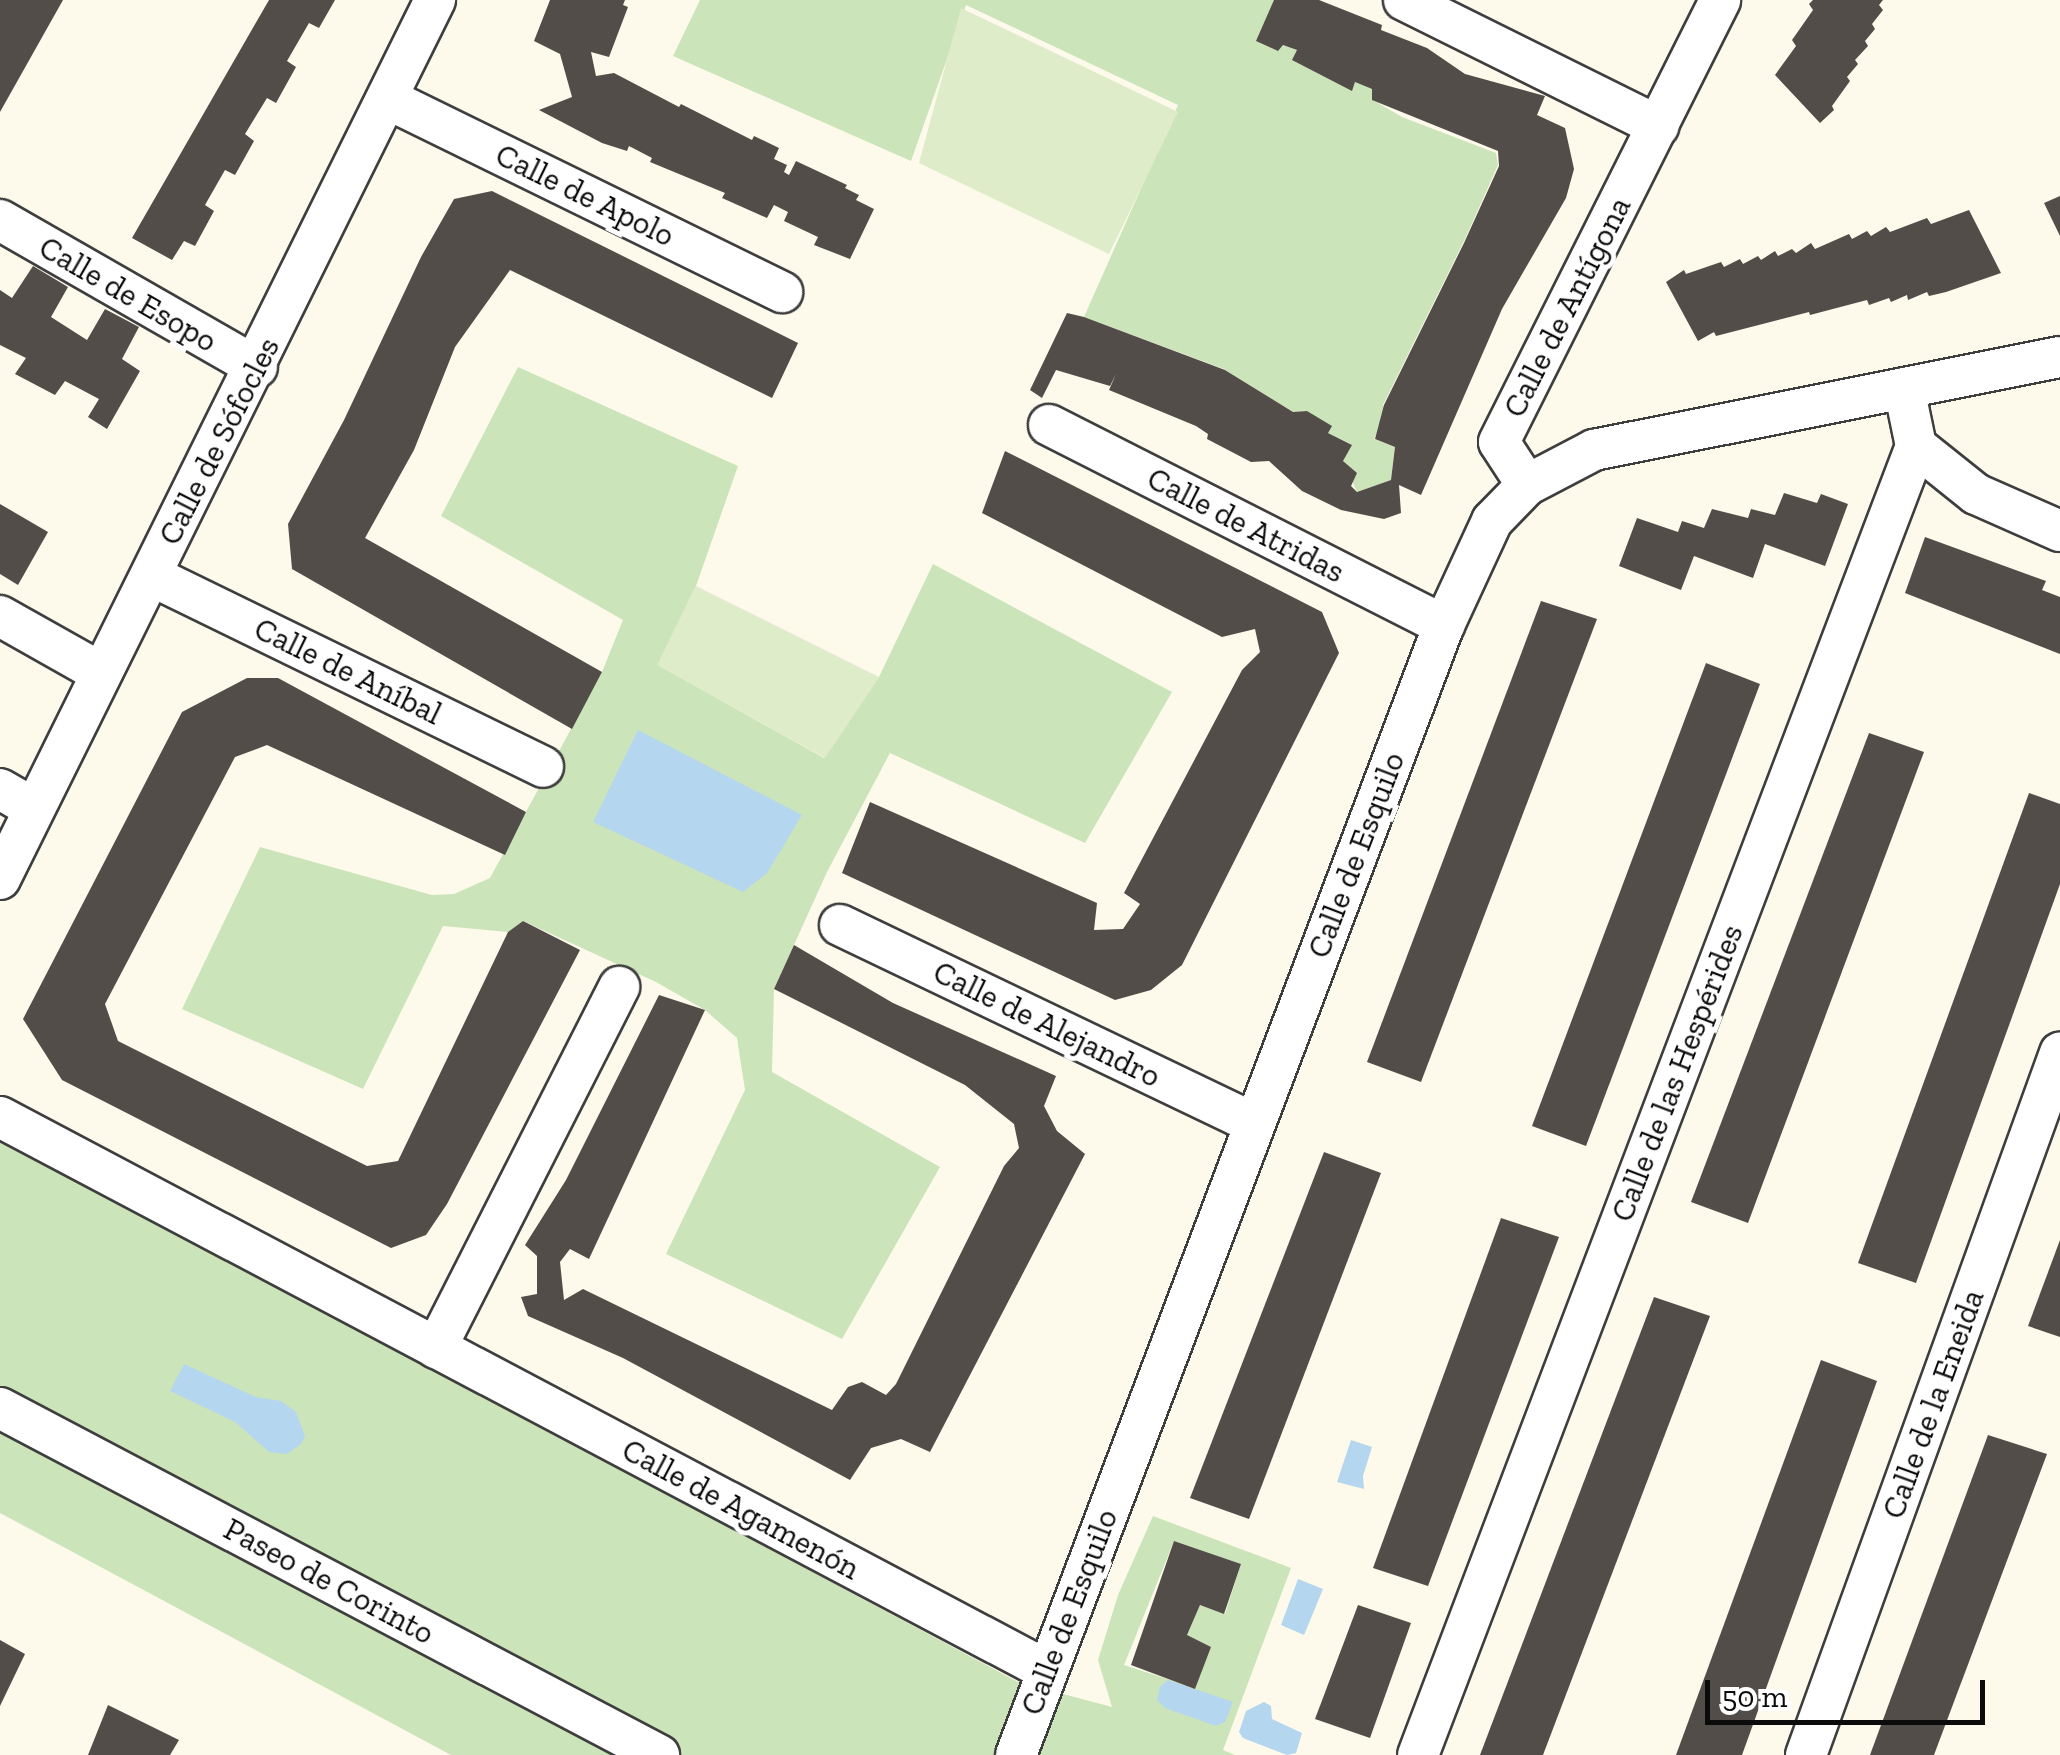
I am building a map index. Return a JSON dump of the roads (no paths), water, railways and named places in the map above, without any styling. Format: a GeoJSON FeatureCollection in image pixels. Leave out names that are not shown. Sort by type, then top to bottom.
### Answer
{"type":"FeatureCollection","features":[{"type":"Feature","properties":{"kind":"street","name":"Calle de Sófocles"},"geometry":{"type":"LineString","coordinates":[[0,880],[17,799],[101,674],[257,367],[436,0]]}},
{"type":"Feature","properties":{"kind":"street"},"geometry":{"type":"LineString","coordinates":[[1404,0],[1658,126]]}},
{"type":"Feature","properties":{"kind":"street","name":"Calle de Antígona"},"geometry":{"type":"LineString","coordinates":[[1527,485],[1499,442],[1720,0]]}},
{"type":"Feature","properties":{"kind":"street","name":"Calle de Apolo"},"geometry":{"type":"LineString","coordinates":[[388,99],[782,292]]}},
{"type":"Feature","properties":{"kind":"street","name":"Calle de Esopo"},"geometry":{"type":"LineString","coordinates":[[0,220],[257,367]]}},
{"type":"Feature","properties":{"kind":"street","name":"Calle de Esquilo"},"geometry":{"type":"LineString","coordinates":[[1016,1755],[1444,625],[1492,521],[1527,485],[1594,450],[2060,358]]}},
{"type":"Feature","properties":{"kind":"street"},"geometry":{"type":"LineString","coordinates":[[1904,388],[1916,446],[1986,501],[2060,532]]}},
{"type":"Feature","properties":{"kind":"street","name":"Calle de Atridas"},"geometry":{"type":"LineString","coordinates":[[1049,425],[1444,625]]}},
{"type":"Feature","properties":{"kind":"street","name":"Calle de las Hespérides"},"geometry":{"type":"LineString","coordinates":[[1418,1755],[1916,446]]}},
{"type":"Feature","properties":{"kind":"street","name":"Calle de Aníbal"},"geometry":{"type":"LineString","coordinates":[[152,576],[544,767]]}},
{"type":"Feature","properties":{"kind":"street"},"geometry":{"type":"LineString","coordinates":[[0,616],[101,674]]}},
{"type":"Feature","properties":{"kind":"street","name":"Calle de Alejandro"},"geometry":{"type":"LineString","coordinates":[[840,925],[1254,1123]]}},
{"type":"Feature","properties":{"kind":"street"},"geometry":{"type":"LineString","coordinates":[[436,1348],[619,987]]}},
{"type":"Feature","properties":{"kind":"street","name":"Calle de la Eneida"},"geometry":{"type":"LineString","coordinates":[[1806,1755],[2060,1053]]}},
{"type":"Feature","properties":{"kind":"street","name":"Calle de Agamenón"},"geometry":{"type":"LineString","coordinates":[[0,1118],[1046,1670]]}},
{"type":"Feature","properties":{"kind":"street","name":"Paseo de Corinto"},"geometry":{"type":"LineString","coordinates":[[0,1408],[658,1755]]}},
{"type":"Feature","properties":{"kind":"water"},"geometry":{"type":"Polygon","coordinates":[[[638,730],[802,815],[767,873],[743,892],[593,822],[638,730]]]}},
{"type":"Feature","properties":{"kind":"water"},"geometry":{"type":"Polygon","coordinates":[[[184,1364],[256,1397],[281,1401],[296,1412],[305,1436],[301,1444],[287,1454],[269,1452],[235,1422],[170,1391],[184,1364]]]}},
{"type":"Feature","properties":{"kind":"water"},"geometry":{"type":"Polygon","coordinates":[[[1351,1440],[1372,1447],[1363,1476],[1364,1489],[1337,1482],[1351,1440]]]}},
{"type":"Feature","properties":{"kind":"water"},"geometry":{"type":"Polygon","coordinates":[[[1298,1579],[1323,1589],[1304,1635],[1281,1625],[1298,1579]]]}},
{"type":"Feature","properties":{"kind":"water"},"geometry":{"type":"Polygon","coordinates":[[[1168,1680],[1233,1702],[1225,1722],[1216,1726],[1165,1708],[1157,1700],[1160,1687],[1168,1680]]]}},
{"type":"Feature","properties":{"kind":"water"},"geometry":{"type":"Polygon","coordinates":[[[1264,1702],[1271,1706],[1272,1719],[1302,1733],[1296,1753],[1287,1755],[1243,1738],[1239,1732],[1246,1711],[1264,1702]]]}}]}
